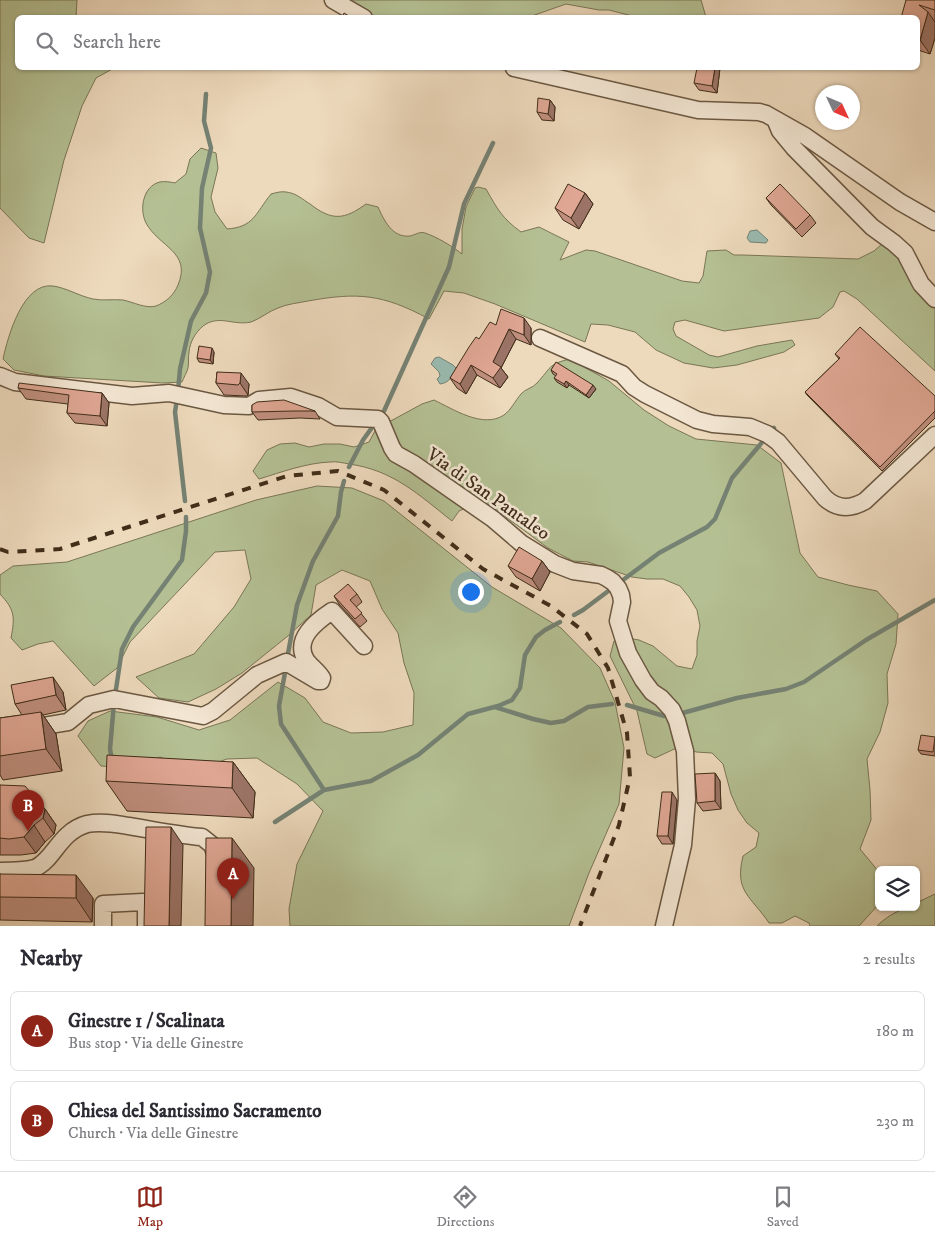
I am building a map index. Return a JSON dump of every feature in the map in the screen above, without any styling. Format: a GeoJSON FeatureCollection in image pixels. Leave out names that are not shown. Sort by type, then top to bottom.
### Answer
{"type":"FeatureCollection","features":[{"type":"Feature","properties":{"kind":"street"},"geometry":{"type":"LineString","coordinates":[[333,0],[359,15]]}},
{"type":"Feature","properties":{"kind":"street"},"geometry":{"type":"LineString","coordinates":[[523,70],[675,105],[713,111],[759,112],[774,117],[805,136],[900,202],[935,222]]}},
{"type":"Feature","properties":{"kind":"street"},"geometry":{"type":"LineString","coordinates":[[774,117],[780,131],[794,148],[872,227],[894,242],[905,253],[921,284],[935,299]]}},
{"type":"Feature","properties":{"kind":"street"},"geometry":{"type":"LineString","coordinates":[[540,338],[622,374],[634,387],[645,394],[697,420],[713,424],[750,427],[767,434],[778,442],[830,503],[847,508],[865,501],[935,434]]}},
{"type":"Feature","properties":{"kind":"street","name":"Via di San Pantaleo"},"geometry":{"type":"LineString","coordinates":[[0,376],[15,382],[132,396],[169,392],[224,404],[249,406],[259,400],[291,397],[318,406],[337,417],[378,419],[396,454],[414,464],[493,519],[521,544],[555,564],[601,576],[613,582],[621,595],[622,602],[618,621],[628,653],[652,692],[662,698],[672,710],[677,720],[685,751],[687,799],[683,845],[664,926]]}},
{"type":"Feature","properties":{"kind":"street"},"geometry":{"type":"LineString","coordinates":[[0,733],[68,722],[88,705],[114,699],[202,716],[213,711],[257,675],[286,662],[321,681],[322,678],[306,660],[303,642],[313,625],[332,611],[364,646]]}},
{"type":"Feature","properties":{"kind":"street"},"geometry":{"type":"LineString","coordinates":[[0,871],[34,868],[45,861],[64,837],[85,825],[102,822],[202,837],[212,845],[218,873]]}},
{"type":"Feature","properties":{"kind":"street"},"geometry":{"type":"LineString","coordinates":[[103,926],[103,904],[138,902],[146,903],[146,926]]}},
{"type":"Feature","properties":{"kind":"green space"},"geometry":{"type":"Polygon","coordinates":[[[0,0],[77,0],[76,15],[15,15],[15,70],[110,70],[96,78],[82,106],[64,160],[44,243],[29,238],[0,208],[0,0]]]}},
{"type":"Feature","properties":{"kind":"green space"},"geometry":{"type":"Polygon","coordinates":[[[344,0],[701,0],[705,15],[628,15],[609,10],[566,4],[535,15],[371,15],[344,0]]]}},
{"type":"Feature","properties":{"kind":"green space"},"geometry":{"type":"Polygon","coordinates":[[[201,148],[216,153],[218,168],[211,197],[215,212],[227,229],[236,228],[249,222],[271,194],[284,192],[296,195],[318,210],[332,216],[344,216],[366,204],[378,207],[390,227],[398,234],[410,236],[425,233],[444,242],[462,254],[462,229],[466,207],[475,188],[478,187],[486,189],[501,213],[521,232],[539,227],[569,242],[560,260],[586,250],[595,251],[682,281],[699,283],[703,276],[707,251],[726,250],[734,255],[858,259],[874,251],[883,243],[898,253],[912,282],[935,307],[935,371],[857,299],[844,291],[840,292],[833,307],[819,318],[724,331],[685,320],[675,322],[673,329],[676,336],[709,355],[718,357],[757,346],[792,340],[795,345],[784,352],[737,365],[713,368],[684,363],[656,350],[635,332],[608,325],[591,324],[585,342],[495,304],[464,293],[444,291],[429,319],[398,304],[384,300],[370,297],[342,296],[281,307],[251,322],[215,321],[209,323],[200,329],[192,341],[188,368],[182,382],[163,383],[44,376],[14,370],[3,359],[13,325],[25,301],[33,292],[42,287],[53,286],[93,299],[123,300],[148,307],[160,304],[172,295],[178,285],[181,265],[172,251],[146,223],[143,211],[144,199],[146,193],[154,184],[160,182],[175,183],[186,174],[190,159],[201,148]]]}},
{"type":"Feature","properties":{"kind":"green space"},"geometry":{"type":"Polygon","coordinates":[[[570,359],[609,381],[644,410],[669,426],[696,439],[757,445],[781,463],[800,553],[818,577],[877,591],[898,614],[896,644],[887,674],[888,703],[880,732],[867,759],[871,820],[860,849],[875,867],[875,908],[859,926],[810,926],[809,923],[795,916],[782,923],[769,923],[746,893],[741,878],[743,856],[756,847],[759,833],[747,823],[738,810],[731,794],[723,764],[712,753],[696,752],[683,745],[655,758],[647,754],[637,711],[610,656],[614,641],[627,638],[639,640],[653,646],[677,666],[692,669],[697,655],[700,626],[697,610],[680,586],[663,579],[632,577],[588,562],[573,561],[548,548],[488,504],[473,505],[459,511],[452,521],[405,485],[365,467],[337,462],[312,464],[259,479],[253,471],[267,450],[280,444],[295,443],[309,447],[324,444],[340,444],[354,447],[369,442],[376,429],[422,404],[434,400],[468,416],[487,420],[496,419],[504,415],[521,394],[535,385],[550,367],[570,359]]]}},
{"type":"Feature","properties":{"kind":"green space"},"geometry":{"type":"Polygon","coordinates":[[[317,486],[352,488],[384,501],[492,587],[561,628],[600,668],[615,702],[624,748],[619,804],[589,873],[569,926],[290,926],[289,909],[297,864],[323,811],[297,784],[257,758],[227,759],[199,769],[184,767],[160,757],[133,768],[101,766],[78,736],[88,721],[110,711],[157,717],[199,730],[230,720],[278,682],[305,698],[323,722],[351,733],[383,732],[413,725],[414,693],[404,663],[398,633],[382,609],[370,581],[342,570],[316,585],[311,615],[242,673],[216,689],[188,702],[159,698],[136,677],[194,654],[234,607],[251,579],[245,550],[215,552],[130,642],[117,668],[94,686],[53,641],[22,650],[11,638],[13,614],[9,605],[0,594],[0,575],[13,566],[67,562],[256,500],[317,486]]]}},
{"type":"Feature","properties":{"kind":"green space"},"geometry":{"type":"Polygon","coordinates":[[[935,894],[935,926],[877,926],[900,911],[920,911],[920,901],[935,894]]]}},
{"type":"Feature","properties":{"kind":"water"},"geometry":{"type":"Polygon","coordinates":[[[757,230],[768,240],[766,243],[750,242],[747,238],[750,231],[757,230]]]}},
{"type":"Feature","properties":{"kind":"water"},"geometry":{"type":"Polygon","coordinates":[[[439,357],[456,368],[450,379],[440,384],[437,379],[440,376],[439,372],[431,364],[435,358],[439,357]]]}},
{"type":"Feature","properties":{"kind":"building"},"geometry":{"type":"Polygon","coordinates":[[[906,0],[935,0],[935,10],[919,5],[928,12],[920,40],[920,15],[902,15],[906,0]]]}},
{"type":"Feature","properties":{"kind":"building"},"geometry":{"type":"Polygon","coordinates":[[[697,70],[715,70],[712,86],[694,83],[697,70]]]}},
{"type":"Feature","properties":{"kind":"building"},"geometry":{"type":"Polygon","coordinates":[[[538,98],[550,100],[548,114],[537,112],[538,98]]]}},
{"type":"Feature","properties":{"kind":"building"},"geometry":{"type":"Polygon","coordinates":[[[568,184],[585,193],[571,218],[555,208],[568,184]]]}},
{"type":"Feature","properties":{"kind":"building"},"geometry":{"type":"Polygon","coordinates":[[[780,184],[810,215],[796,229],[766,198],[780,184]]]}},
{"type":"Feature","properties":{"kind":"building"},"geometry":{"type":"Polygon","coordinates":[[[501,309],[524,318],[524,335],[509,329],[493,362],[501,367],[493,378],[471,365],[460,384],[450,378],[476,337],[479,339],[490,322],[496,325],[501,309]]]}},
{"type":"Feature","properties":{"kind":"building"},"geometry":{"type":"Polygon","coordinates":[[[860,327],[935,396],[935,411],[880,467],[805,392],[840,358],[835,354],[860,327]]]}},
{"type":"Feature","properties":{"kind":"building"},"geometry":{"type":"Polygon","coordinates":[[[199,346],[212,348],[210,360],[197,358],[199,346]]]}},
{"type":"Feature","properties":{"kind":"building"},"geometry":{"type":"Polygon","coordinates":[[[556,362],[593,385],[586,395],[566,381],[564,384],[554,378],[557,374],[551,370],[556,362]]]}},
{"type":"Feature","properties":{"kind":"building"},"geometry":{"type":"Polygon","coordinates":[[[217,372],[241,373],[240,383],[238,385],[216,383],[217,372]]]}},
{"type":"Feature","properties":{"kind":"building"},"geometry":{"type":"Polygon","coordinates":[[[19,383],[102,393],[100,416],[67,413],[69,395],[18,388],[19,383]]]}},
{"type":"Feature","properties":{"kind":"building"},"geometry":{"type":"Polygon","coordinates":[[[284,400],[315,411],[252,412],[252,405],[257,402],[284,400]]]}},
{"type":"Feature","properties":{"kind":"building"},"geometry":{"type":"Polygon","coordinates":[[[519,547],[542,561],[532,579],[508,566],[519,547]]]}},
{"type":"Feature","properties":{"kind":"building"},"geometry":{"type":"Polygon","coordinates":[[[348,584],[357,594],[350,600],[362,613],[355,619],[334,596],[348,584]]]}},
{"type":"Feature","properties":{"kind":"building"},"geometry":{"type":"Polygon","coordinates":[[[53,677],[56,695],[15,704],[11,685],[53,677]]]}},
{"type":"Feature","properties":{"kind":"building"},"geometry":{"type":"Polygon","coordinates":[[[41,712],[46,749],[0,756],[0,718],[41,712]]]}},
{"type":"Feature","properties":{"kind":"building"},"geometry":{"type":"Polygon","coordinates":[[[921,735],[935,737],[933,752],[918,750],[921,735]]]}},
{"type":"Feature","properties":{"kind":"building"},"geometry":{"type":"Polygon","coordinates":[[[107,755],[233,762],[232,788],[106,781],[107,755]]]}},
{"type":"Feature","properties":{"kind":"building"},"geometry":{"type":"Polygon","coordinates":[[[715,773],[715,801],[697,803],[695,774],[715,773]]]}},
{"type":"Feature","properties":{"kind":"building"},"geometry":{"type":"Polygon","coordinates":[[[0,785],[25,786],[45,809],[43,818],[24,837],[0,838],[0,785]]]}},
{"type":"Feature","properties":{"kind":"building"},"geometry":{"type":"Polygon","coordinates":[[[662,792],[672,792],[668,836],[657,836],[662,792]]]}},
{"type":"Feature","properties":{"kind":"building"},"geometry":{"type":"Polygon","coordinates":[[[146,827],[171,827],[169,926],[144,926],[146,827]]]}},
{"type":"Feature","properties":{"kind":"building"},"geometry":{"type":"Polygon","coordinates":[[[206,838],[232,838],[231,926],[205,926],[206,838]]]}},
{"type":"Feature","properties":{"kind":"building"},"geometry":{"type":"Polygon","coordinates":[[[0,874],[76,875],[76,898],[0,897],[0,874]]]}},
{"type":"Feature","properties":{"kind":"waterway"},"geometry":{"type":"LineString","coordinates":[[178,391],[180,369],[191,321],[206,293],[210,272],[200,228],[202,188],[211,148],[204,121],[206,94]]}},
{"type":"Feature","properties":{"kind":"waterway"},"geometry":{"type":"LineString","coordinates":[[349,467],[363,440],[384,411],[449,267],[464,204],[493,143]]}},
{"type":"Feature","properties":{"kind":"waterway"},"geometry":{"type":"LineString","coordinates":[[177,399],[175,412],[185,501]]}},
{"type":"Feature","properties":{"kind":"waterway"},"geometry":{"type":"LineString","coordinates":[[574,615],[659,553],[707,527],[715,519],[732,478],[774,428]]}},
{"type":"Feature","properties":{"kind":"waterway"},"geometry":{"type":"LineString","coordinates":[[287,659],[297,605],[313,561],[338,516],[344,481]]}},
{"type":"Feature","properties":{"kind":"waterway"},"geometry":{"type":"LineString","coordinates":[[115,696],[122,649],[133,627],[182,560],[186,517]]}},
{"type":"Feature","properties":{"kind":"waterway"},"geometry":{"type":"LineString","coordinates":[[627,705],[664,716],[679,714],[737,698],[786,689],[804,682],[866,640],[935,600]]}},
{"type":"Feature","properties":{"kind":"waterway"},"geometry":{"type":"LineString","coordinates":[[275,822],[324,790],[371,781],[418,755],[468,714],[512,700],[520,688],[525,655],[536,637],[560,622]]}},
{"type":"Feature","properties":{"kind":"waterway"},"geometry":{"type":"LineString","coordinates":[[286,667],[279,706],[281,724],[324,790]]}},
{"type":"Feature","properties":{"kind":"waterway"},"geometry":{"type":"LineString","coordinates":[[112,760],[110,749],[114,703]]}},
{"type":"Feature","properties":{"kind":"waterway"},"geometry":{"type":"LineString","coordinates":[[495,707],[551,723],[564,721],[588,707],[612,704]]}},
{"type":"Feature","properties":{"kind":"railway"},"geometry":{"type":"LineString","coordinates":[[0,549],[8,552],[60,549],[287,476],[338,471],[384,490],[483,569],[551,606],[587,634],[608,668],[627,733],[630,777],[619,825],[580,926]]}},
{"type":"Feature","properties":{"kind":"place","name":"Chiesa del Santissimo Sacramento"},"geometry":{"type":"Point","coordinates":[28,831]}},
{"type":"Feature","properties":{"kind":"place","name":"Ginestre 1 / Scalinata"},"geometry":{"type":"Point","coordinates":[233,899]}}]}
